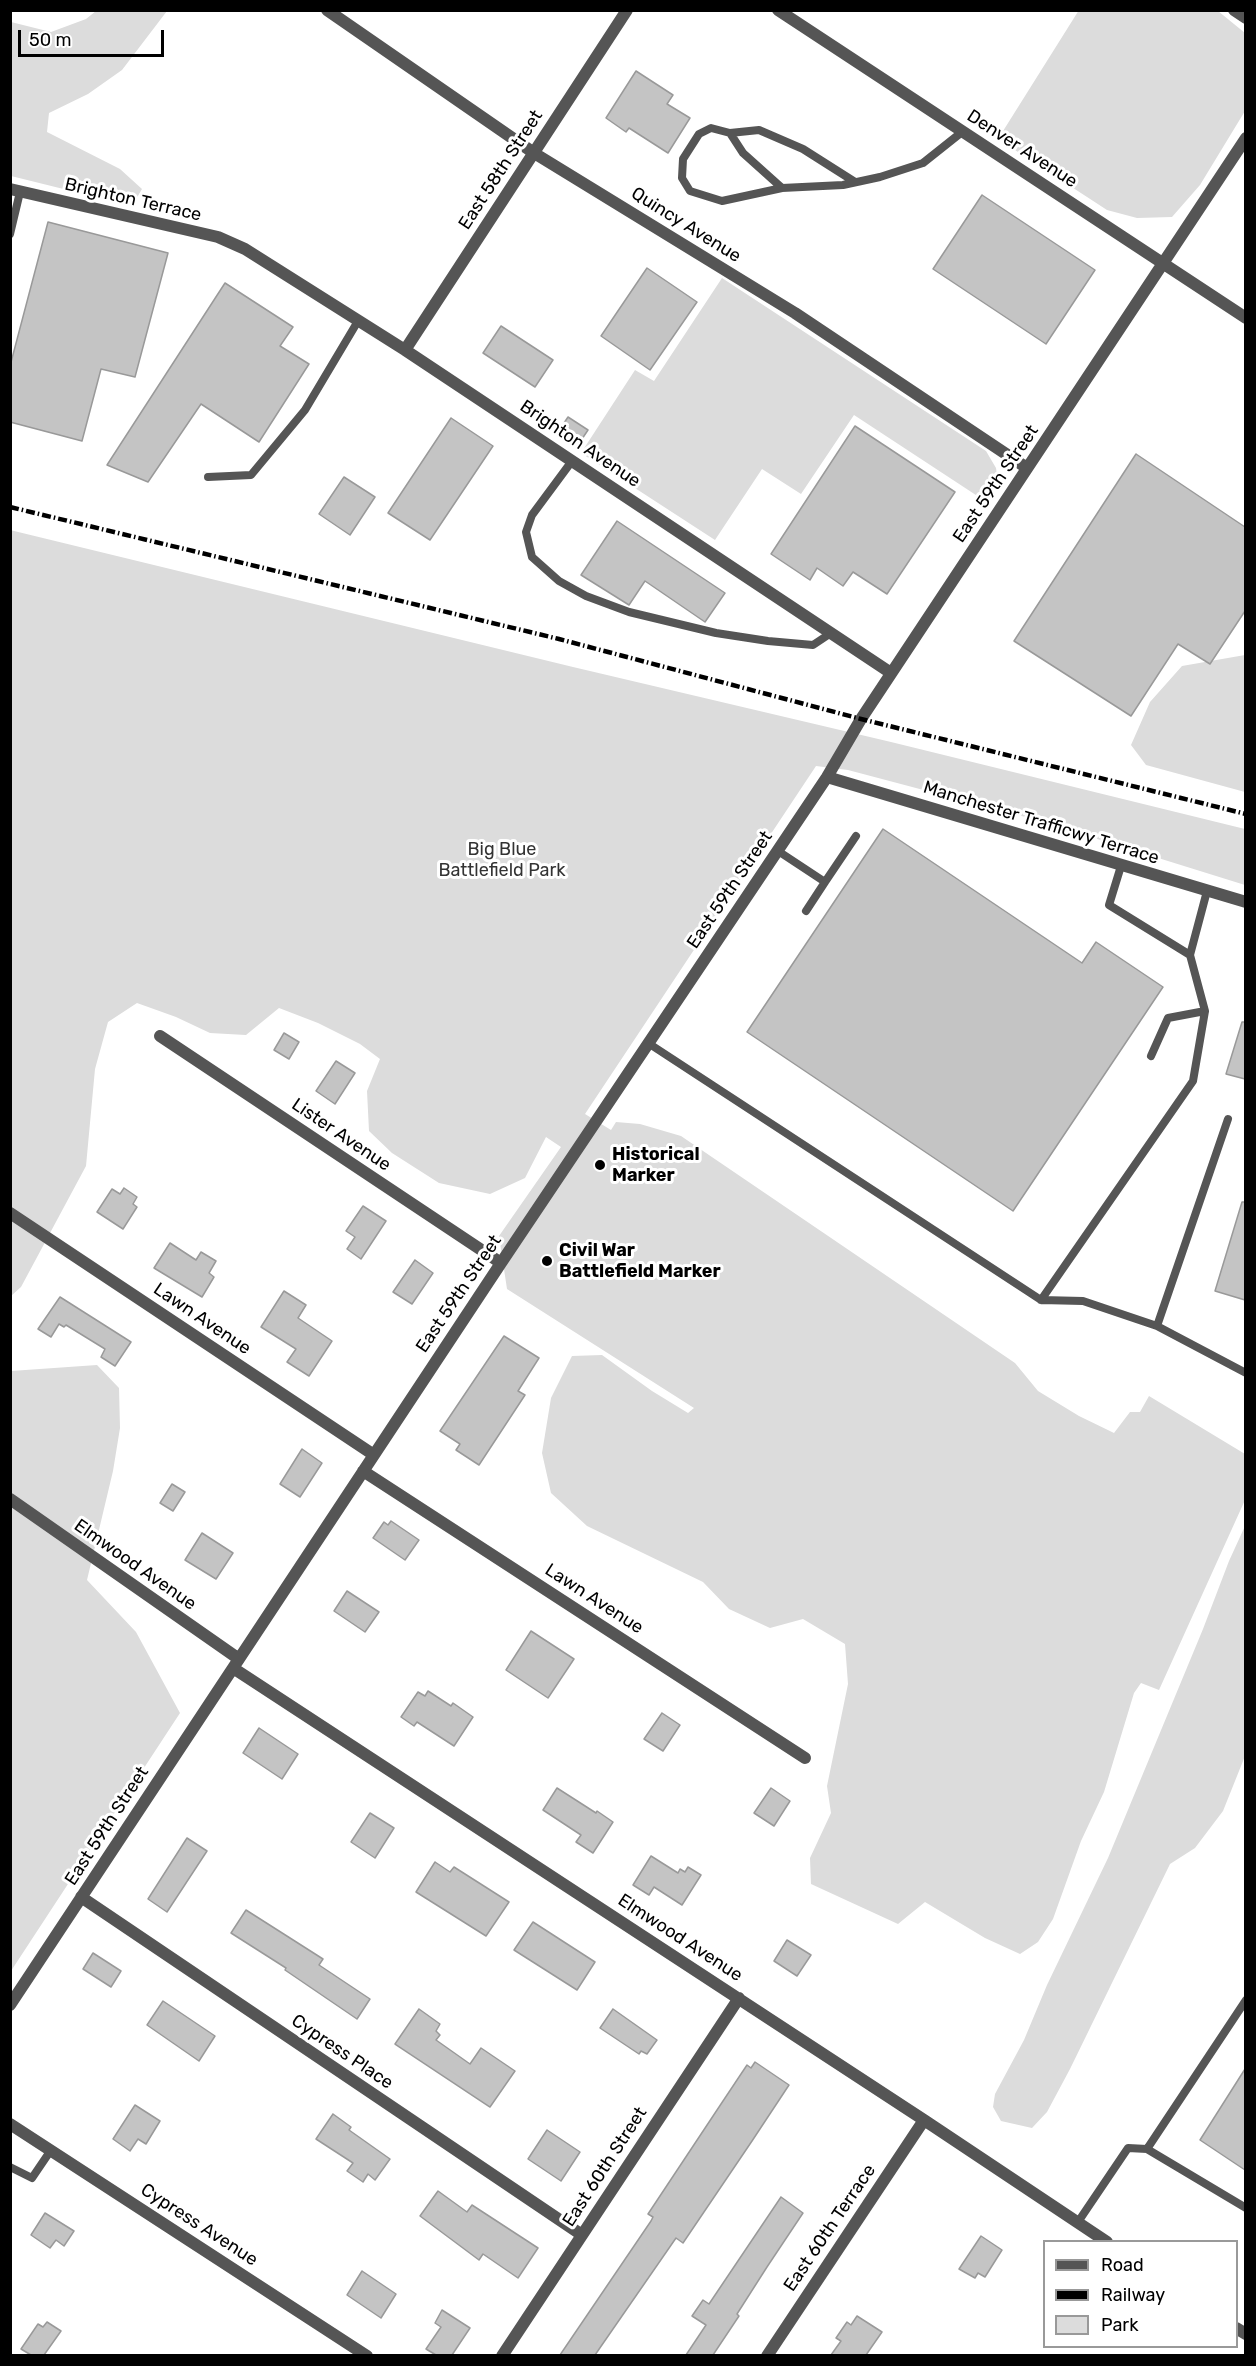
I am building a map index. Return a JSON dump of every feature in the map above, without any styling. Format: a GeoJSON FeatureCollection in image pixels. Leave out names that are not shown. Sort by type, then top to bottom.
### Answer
{"type":"FeatureCollection","features":[{"type":"Feature","properties":{"kind":"street","name":"Quincy Avenue"},"geometry":{"type":"LineString","coordinates":[[327,10],[534,153],[795,313],[1028,468]]}},
{"type":"Feature","properties":{"kind":"street","name":"East 58th Street"},"geometry":{"type":"LineString","coordinates":[[405,350],[627,10]]}},
{"type":"Feature","properties":{"kind":"street","name":"Denver Avenue"},"geometry":{"type":"LineString","coordinates":[[778,10],[1245,318]]}},
{"type":"Feature","properties":{"kind":"street"},"geometry":{"type":"LineString","coordinates":[[1234,10],[1245,18]]}},
{"type":"Feature","properties":{"kind":"street","name":"East 59th Street"},"geometry":{"type":"LineString","coordinates":[[10,2005],[501,1263],[827,777],[891,673],[1245,138]]}},
{"type":"Feature","properties":{"kind":"street","name":"Brighton Terrace"},"geometry":{"type":"LineString","coordinates":[[15,191],[218,237],[245,249]]}},
{"type":"Feature","properties":{"kind":"street","name":"Brighton Avenue"},"geometry":{"type":"LineString","coordinates":[[245,249],[405,350],[891,673]]}},
{"type":"Feature","properties":{"kind":"street","name":"Manchester Trafficwy Terrace"},"geometry":{"type":"LineString","coordinates":[[827,777],[1245,902]]}},
{"type":"Feature","properties":{"kind":"street","name":"Lister Avenue"},"geometry":{"type":"LineString","coordinates":[[160,1036],[501,1263]]}},
{"type":"Feature","properties":{"kind":"street","name":"Lawn Avenue"},"geometry":{"type":"LineString","coordinates":[[10,1213],[374,1455]]}},
{"type":"Feature","properties":{"kind":"street","name":"Lawn Avenue"},"geometry":{"type":"LineString","coordinates":[[363,1471],[805,1758]]}},
{"type":"Feature","properties":{"kind":"street","name":"Elmwood Avenue"},"geometry":{"type":"LineString","coordinates":[[10,1499],[236,1663],[1105,2240]]}},
{"type":"Feature","properties":{"kind":"street","name":"Cypress Place"},"geometry":{"type":"LineString","coordinates":[[81,1898],[582,2235]]}},
{"type":"Feature","properties":{"kind":"street","name":"East 60th Street"},"geometry":{"type":"LineString","coordinates":[[502,2355],[739,1998]]}},
{"type":"Feature","properties":{"kind":"street","name":"East 60th Terrace"},"geometry":{"type":"LineString","coordinates":[[767,2355],[924,2120]]}},
{"type":"Feature","properties":{"kind":"street","name":"Cypress Avenue"},"geometry":{"type":"LineString","coordinates":[[10,2124],[367,2355]]}},
{"type":"Feature","properties":{"kind":"lane"},"geometry":{"type":"LineString","coordinates":[[855,183],[803,149],[759,130],[730,133],[711,128],[699,134],[683,159],[682,178],[690,191],[722,201],[782,188],[855,183],[923,163],[962,132]]}},
{"type":"Feature","properties":{"kind":"lane"},"geometry":{"type":"LineString","coordinates":[[730,133],[743,153],[782,188]]}},
{"type":"Feature","properties":{"kind":"lane"},"geometry":{"type":"LineString","coordinates":[[11,232],[15,191]]}},
{"type":"Feature","properties":{"kind":"lane"},"geometry":{"type":"LineString","coordinates":[[208,477],[251,475],[305,411],[358,321]]}},
{"type":"Feature","properties":{"kind":"lane"},"geometry":{"type":"LineString","coordinates":[[572,461],[532,515],[526,532],[532,557],[559,581],[586,596],[629,612],[716,633],[768,642],[813,645],[831,633]]}},
{"type":"Feature","properties":{"kind":"lane"},"geometry":{"type":"LineString","coordinates":[[806,911],[856,836]]}},
{"type":"Feature","properties":{"kind":"lane"},"geometry":{"type":"LineString","coordinates":[[778,851],[825,882]]}},
{"type":"Feature","properties":{"kind":"lane"},"geometry":{"type":"LineString","coordinates":[[1121,866],[1109,905],[1190,955]]}},
{"type":"Feature","properties":{"kind":"lane"},"geometry":{"type":"LineString","coordinates":[[1041,1300],[1193,1081],[1205,1011],[1190,955],[1207,891]]}},
{"type":"Feature","properties":{"kind":"lane"},"geometry":{"type":"LineString","coordinates":[[1151,1056],[1168,1018],[1205,1011]]}},
{"type":"Feature","properties":{"kind":"lane"},"geometry":{"type":"LineString","coordinates":[[648,1043],[1041,1300],[1083,1301],[1157,1326],[1245,1373]]}},
{"type":"Feature","properties":{"kind":"lane"},"geometry":{"type":"LineString","coordinates":[[1157,1326],[1228,1119]]}},
{"type":"Feature","properties":{"kind":"lane"},"geometry":{"type":"LineString","coordinates":[[1147,2150],[1245,2000]]}},
{"type":"Feature","properties":{"kind":"lane"},"geometry":{"type":"LineString","coordinates":[[1078,2222],[1128,2148],[1147,2150],[1245,2208]]}},
{"type":"Feature","properties":{"kind":"lane"},"geometry":{"type":"LineString","coordinates":[[10,2167],[32,2178],[51,2151]]}},
{"type":"Feature","properties":{"kind":"green space"},"geometry":{"type":"Polygon","coordinates":[[[1079,10],[1218,11],[1245,33],[1245,111],[1200,185],[1172,217],[1137,218],[1107,210],[998,139],[1079,10]]]}},
{"type":"Feature","properties":{"kind":"green space"},"geometry":{"type":"Polygon","coordinates":[[[96,11],[167,11],[122,70],[88,94],[49,113],[47,132],[120,169],[142,189],[132,206],[11,176],[11,22],[51,32],[86,19],[96,11]]]}},
{"type":"Feature","properties":{"kind":"green space"},"geometry":{"type":"Polygon","coordinates":[[[722,278],[986,451],[996,468],[998,481],[985,501],[854,415],[801,494],[762,469],[715,540],[581,453],[635,370],[654,381],[722,278]]]}},
{"type":"Feature","properties":{"kind":"green space","name":"Big Blue Battlefield Park"},"geometry":{"type":"Polygon","coordinates":[[[10,530],[1245,829],[1245,885],[1033,819],[848,770],[816,766],[585,1114],[611,1130],[616,1122],[640,1124],[681,1136],[1015,1363],[1038,1391],[1079,1416],[1114,1433],[1130,1412],[1140,1412],[1149,1396],[1245,1454],[1245,1500],[1159,1690],[1141,1683],[1134,1693],[1104,1792],[1081,1841],[1053,1919],[1038,1942],[1020,1954],[985,1938],[925,1902],[898,1924],[811,1884],[810,1858],[831,1813],[827,1786],[848,1684],[845,1644],[803,1619],[770,1628],[729,1609],[703,1582],[587,1526],[551,1493],[542,1453],[551,1398],[572,1356],[602,1355],[652,1391],[688,1413],[694,1408],[507,1289],[499,1236],[561,1147],[546,1137],[525,1178],[490,1194],[439,1183],[392,1153],[369,1131],[367,1091],[380,1059],[360,1044],[318,1023],[279,1008],[246,1035],[210,1033],[176,1017],[137,1003],[108,1022],[95,1069],[86,1166],[21,1287],[11,1296],[10,530]]]}},
{"type":"Feature","properties":{"kind":"green space"},"geometry":{"type":"Polygon","coordinates":[[[1245,655],[1245,792],[1146,765],[1131,745],[1150,702],[1182,666],[1245,655]]]}},
{"type":"Feature","properties":{"kind":"green space"},"geometry":{"type":"Polygon","coordinates":[[[97,1365],[119,1388],[120,1428],[113,1471],[87,1580],[136,1632],[180,1713],[11,1971],[11,1371],[97,1365]]]}},
{"type":"Feature","properties":{"kind":"green space"},"geometry":{"type":"Polygon","coordinates":[[[1245,1526],[1245,1756],[1223,1811],[1195,1848],[1170,1864],[1047,2112],[1032,2128],[1001,2121],[993,2107],[995,2094],[1024,2040],[1047,1985],[1108,1858],[1245,1526]]]}},
{"type":"Feature","properties":{"kind":"building"},"geometry":{"type":"Polygon","coordinates":[[[636,71],[673,95],[667,104],[690,118],[668,153],[629,128],[626,132],[606,118],[636,71]]]}},
{"type":"Feature","properties":{"kind":"building"},"geometry":{"type":"Polygon","coordinates":[[[982,195],[1095,270],[1046,344],[933,269],[982,195]]]}},
{"type":"Feature","properties":{"kind":"building"},"geometry":{"type":"Polygon","coordinates":[[[48,222],[168,253],[135,377],[101,369],[82,441],[10,422],[10,366],[48,222]]]}},
{"type":"Feature","properties":{"kind":"building"},"geometry":{"type":"Polygon","coordinates":[[[647,268],[697,302],[650,370],[601,336],[647,268]]]}},
{"type":"Feature","properties":{"kind":"building"},"geometry":{"type":"Polygon","coordinates":[[[225,283],[293,327],[280,346],[309,364],[259,442],[201,404],[148,482],[107,465],[225,283]]]}},
{"type":"Feature","properties":{"kind":"building"},"geometry":{"type":"Polygon","coordinates":[[[501,326],[553,360],[535,387],[483,353],[501,326]]]}},
{"type":"Feature","properties":{"kind":"building"},"geometry":{"type":"Polygon","coordinates":[[[568,417],[588,430],[578,445],[558,432],[568,417]]]}},
{"type":"Feature","properties":{"kind":"building"},"geometry":{"type":"Polygon","coordinates":[[[451,418],[493,446],[430,540],[388,513],[451,418]]]}},
{"type":"Feature","properties":{"kind":"building"},"geometry":{"type":"Polygon","coordinates":[[[855,426],[955,492],[887,594],[853,572],[843,586],[817,568],[810,580],[771,554],[855,426]]]}},
{"type":"Feature","properties":{"kind":"building"},"geometry":{"type":"Polygon","coordinates":[[[1136,454],[1245,527],[1245,611],[1210,664],[1178,644],[1131,716],[1014,641],[1136,454]]]}},
{"type":"Feature","properties":{"kind":"building"},"geometry":{"type":"Polygon","coordinates":[[[344,477],[375,497],[350,535],[319,514],[344,477]]]}},
{"type":"Feature","properties":{"kind":"building"},"geometry":{"type":"Polygon","coordinates":[[[617,521],[725,593],[705,622],[645,581],[629,605],[581,575],[617,521]]]}},
{"type":"Feature","properties":{"kind":"building"},"geometry":{"type":"Polygon","coordinates":[[[883,829],[1082,963],[1096,942],[1163,987],[1013,1211],[747,1032],[883,829]]]}},
{"type":"Feature","properties":{"kind":"building"},"geometry":{"type":"Polygon","coordinates":[[[1242,1022],[1245,1022],[1245,1079],[1226,1074],[1242,1022]]]}},
{"type":"Feature","properties":{"kind":"building"},"geometry":{"type":"Polygon","coordinates":[[[284,1033],[299,1042],[289,1059],[274,1050],[284,1033]]]}},
{"type":"Feature","properties":{"kind":"building"},"geometry":{"type":"Polygon","coordinates":[[[336,1061],[355,1073],[335,1104],[316,1091],[336,1061]]]}},
{"type":"Feature","properties":{"kind":"building"},"geometry":{"type":"Polygon","coordinates":[[[124,1188],[137,1197],[133,1204],[137,1207],[123,1229],[97,1212],[112,1189],[120,1194],[124,1188]]]}},
{"type":"Feature","properties":{"kind":"building"},"geometry":{"type":"Polygon","coordinates":[[[1242,1202],[1245,1202],[1245,1300],[1215,1291],[1242,1202]]]}},
{"type":"Feature","properties":{"kind":"building"},"geometry":{"type":"Polygon","coordinates":[[[363,1206],[386,1221],[361,1259],[347,1249],[355,1237],[346,1231],[363,1206]]]}},
{"type":"Feature","properties":{"kind":"building"},"geometry":{"type":"Polygon","coordinates":[[[170,1243],[196,1260],[201,1252],[216,1261],[209,1273],[214,1277],[202,1297],[154,1268],[170,1243]]]}},
{"type":"Feature","properties":{"kind":"building"},"geometry":{"type":"Polygon","coordinates":[[[415,1260],[433,1273],[412,1304],[393,1292],[415,1260]]]}},
{"type":"Feature","properties":{"kind":"building"},"geometry":{"type":"Polygon","coordinates":[[[284,1291],[306,1305],[298,1318],[332,1341],[309,1376],[287,1362],[296,1349],[261,1327],[284,1291]]]}},
{"type":"Feature","properties":{"kind":"building"},"geometry":{"type":"Polygon","coordinates":[[[60,1297],[131,1342],[115,1366],[101,1357],[105,1349],[66,1325],[64,1327],[59,1324],[51,1337],[38,1329],[60,1297]]]}},
{"type":"Feature","properties":{"kind":"building"},"geometry":{"type":"Polygon","coordinates":[[[504,1336],[539,1358],[518,1391],[525,1395],[479,1465],[456,1450],[460,1444],[440,1431],[504,1336]]]}},
{"type":"Feature","properties":{"kind":"building"},"geometry":{"type":"Polygon","coordinates":[[[302,1449],[322,1463],[300,1497],[280,1484],[302,1449]]]}},
{"type":"Feature","properties":{"kind":"building"},"geometry":{"type":"Polygon","coordinates":[[[172,1484],[185,1492],[173,1511],[160,1503],[172,1484]]]}},
{"type":"Feature","properties":{"kind":"building"},"geometry":{"type":"Polygon","coordinates":[[[391,1521],[419,1540],[405,1560],[373,1538],[384,1522],[388,1525],[391,1521]]]}},
{"type":"Feature","properties":{"kind":"building"},"geometry":{"type":"Polygon","coordinates":[[[202,1533],[233,1553],[216,1579],[185,1560],[202,1533]]]}},
{"type":"Feature","properties":{"kind":"building"},"geometry":{"type":"Polygon","coordinates":[[[347,1591],[379,1612],[365,1632],[334,1611],[347,1591]]]}},
{"type":"Feature","properties":{"kind":"building"},"geometry":{"type":"Polygon","coordinates":[[[531,1631],[574,1659],[548,1698],[506,1670],[531,1631]]]}},
{"type":"Feature","properties":{"kind":"building"},"geometry":{"type":"Polygon","coordinates":[[[428,1691],[451,1706],[453,1703],[473,1717],[454,1746],[417,1722],[414,1726],[401,1717],[418,1692],[425,1696],[428,1691]]]}},
{"type":"Feature","properties":{"kind":"building"},"geometry":{"type":"Polygon","coordinates":[[[662,1713],[680,1725],[663,1751],[644,1739],[662,1713]]]}},
{"type":"Feature","properties":{"kind":"building"},"geometry":{"type":"Polygon","coordinates":[[[259,1728],[298,1754],[282,1779],[243,1753],[259,1728]]]}},
{"type":"Feature","properties":{"kind":"building"},"geometry":{"type":"Polygon","coordinates":[[[557,1788],[613,1822],[593,1853],[576,1842],[581,1835],[543,1810],[557,1788]]]}},
{"type":"Feature","properties":{"kind":"building"},"geometry":{"type":"Polygon","coordinates":[[[771,1788],[790,1801],[774,1826],[754,1813],[771,1788]]]}},
{"type":"Feature","properties":{"kind":"building"},"geometry":{"type":"Polygon","coordinates":[[[370,1813],[394,1828],[375,1858],[351,1842],[370,1813]]]}},
{"type":"Feature","properties":{"kind":"building"},"geometry":{"type":"Polygon","coordinates":[[[187,1838],[207,1851],[167,1912],[148,1899],[187,1838]]]}},
{"type":"Feature","properties":{"kind":"building"},"geometry":{"type":"Polygon","coordinates":[[[651,1856],[678,1873],[680,1869],[685,1872],[688,1867],[701,1875],[682,1905],[654,1887],[649,1895],[633,1885],[651,1856]]]}},
{"type":"Feature","properties":{"kind":"building"},"geometry":{"type":"Polygon","coordinates":[[[435,1862],[450,1872],[454,1867],[509,1902],[486,1936],[416,1892],[435,1862]]]}},
{"type":"Feature","properties":{"kind":"building"},"geometry":{"type":"Polygon","coordinates":[[[246,1910],[323,1959],[319,1965],[370,1999],[357,2019],[285,1970],[286,1968],[231,1933],[246,1910]]]}},
{"type":"Feature","properties":{"kind":"building"},"geometry":{"type":"Polygon","coordinates":[[[533,1922],[595,1962],[577,1990],[514,1950],[533,1922]]]}},
{"type":"Feature","properties":{"kind":"building"},"geometry":{"type":"Polygon","coordinates":[[[787,1940],[811,1955],[797,1976],[774,1961],[787,1940]]]}},
{"type":"Feature","properties":{"kind":"building"},"geometry":{"type":"Polygon","coordinates":[[[93,1953],[121,1971],[111,1987],[83,1969],[93,1953]]]}},
{"type":"Feature","properties":{"kind":"building"},"geometry":{"type":"Polygon","coordinates":[[[163,2001],[215,2036],[199,2061],[147,2025],[163,2001]]]}},
{"type":"Feature","properties":{"kind":"building"},"geometry":{"type":"Polygon","coordinates":[[[419,2009],[440,2024],[436,2031],[440,2035],[436,2040],[470,2064],[481,2048],[515,2071],[490,2107],[395,2044],[419,2009]]]}},
{"type":"Feature","properties":{"kind":"building"},"geometry":{"type":"Polygon","coordinates":[[[613,2009],[657,2040],[647,2054],[641,2051],[639,2054],[600,2028],[613,2009]]]}},
{"type":"Feature","properties":{"kind":"building"},"geometry":{"type":"Polygon","coordinates":[[[755,2062],[789,2085],[752,2141],[683,2243],[676,2238],[595,2355],[560,2355],[651,2221],[653,2217],[648,2214],[723,2101],[747,2065],[751,2068],[755,2062]]]}},
{"type":"Feature","properties":{"kind":"building"},"geometry":{"type":"Polygon","coordinates":[[[1245,2069],[1245,2170],[1200,2140],[1245,2069]]]}},
{"type":"Feature","properties":{"kind":"building"},"geometry":{"type":"Polygon","coordinates":[[[135,2105],[160,2121],[146,2144],[138,2139],[130,2151],[113,2139],[135,2105]]]}},
{"type":"Feature","properties":{"kind":"building"},"geometry":{"type":"Polygon","coordinates":[[[333,2114],[351,2127],[349,2130],[390,2159],[375,2180],[368,2174],[363,2182],[347,2171],[353,2163],[316,2139],[333,2114]]]}},
{"type":"Feature","properties":{"kind":"building"},"geometry":{"type":"Polygon","coordinates":[[[547,2130],[580,2152],[561,2181],[528,2159],[547,2130]]]}},
{"type":"Feature","properties":{"kind":"building"},"geometry":{"type":"Polygon","coordinates":[[[438,2191],[467,2212],[472,2205],[538,2248],[518,2278],[483,2254],[479,2260],[420,2216],[438,2191]]]}},
{"type":"Feature","properties":{"kind":"building"},"geometry":{"type":"Polygon","coordinates":[[[781,2197],[803,2213],[713,2355],[686,2355],[706,2325],[692,2316],[703,2300],[709,2304],[781,2197]]]}},
{"type":"Feature","properties":{"kind":"building"},"geometry":{"type":"Polygon","coordinates":[[[45,2213],[74,2231],[64,2246],[56,2240],[50,2248],[31,2235],[45,2213]]]}},
{"type":"Feature","properties":{"kind":"building"},"geometry":{"type":"Polygon","coordinates":[[[981,2236],[1002,2250],[985,2277],[978,2273],[975,2278],[959,2269],[981,2236]]]}},
{"type":"Feature","properties":{"kind":"building"},"geometry":{"type":"Polygon","coordinates":[[[362,2271],[396,2294],[381,2318],[347,2295],[362,2271]]]}},
{"type":"Feature","properties":{"kind":"building"},"geometry":{"type":"Polygon","coordinates":[[[442,2310],[470,2328],[452,2355],[436,2355],[426,2349],[441,2327],[435,2323],[442,2310]]]}},
{"type":"Feature","properties":{"kind":"building"},"geometry":{"type":"Polygon","coordinates":[[[857,2316],[882,2332],[866,2355],[831,2355],[841,2341],[836,2338],[847,2322],[851,2325],[857,2316]]]}},
{"type":"Feature","properties":{"kind":"building"},"geometry":{"type":"Polygon","coordinates":[[[47,2322],[61,2331],[44,2355],[31,2355],[21,2349],[38,2324],[43,2327],[47,2322]]]}},
{"type":"Feature","properties":{"kind":"railway"},"geometry":{"type":"LineString","coordinates":[[10,507],[559,639],[861,719],[1246,814]]}},
{"type":"Feature","properties":{"kind":"place","name":"Historical Marker"},"geometry":{"type":"Point","coordinates":[600,1165]}},
{"type":"Feature","properties":{"kind":"place","name":"Civil War Battlefield Marker"},"geometry":{"type":"Point","coordinates":[547,1261]}}]}
